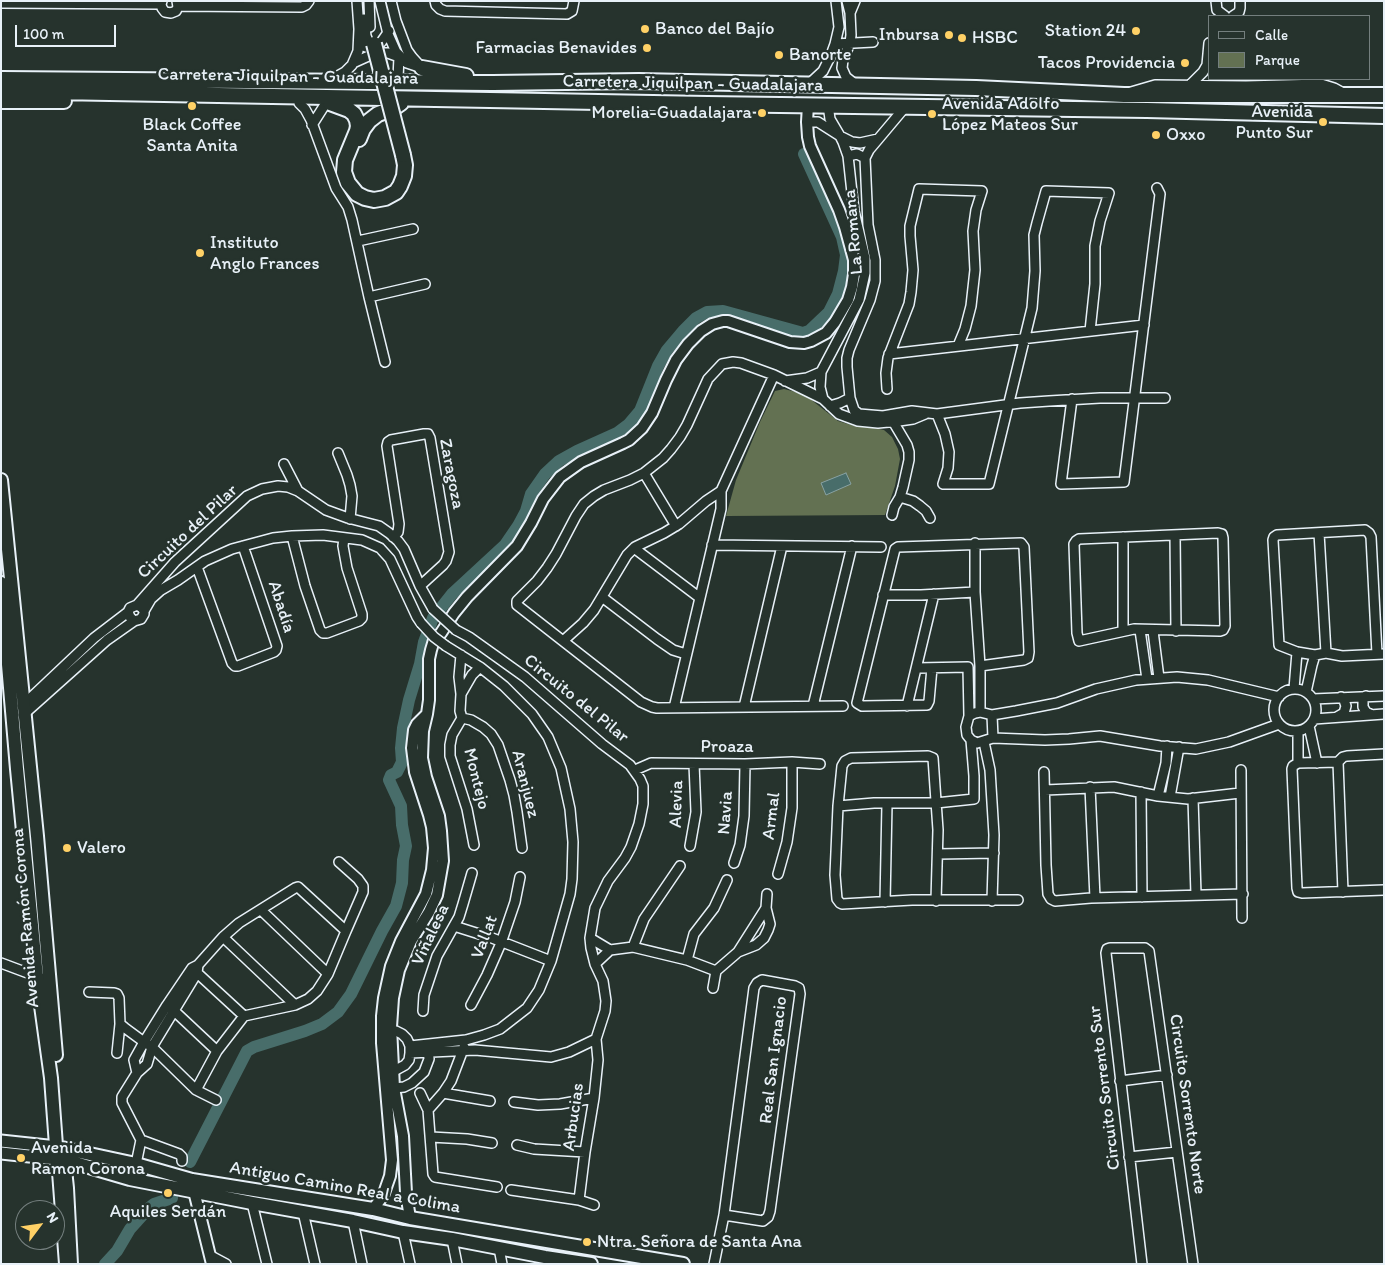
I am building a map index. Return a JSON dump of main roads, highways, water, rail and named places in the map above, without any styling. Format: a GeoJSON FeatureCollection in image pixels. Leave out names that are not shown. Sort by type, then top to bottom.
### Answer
{"type":"FeatureCollection","features":[{"type":"Feature","properties":{"kind":"highway"},"geometry":{"type":"LineString","coordinates":[[328,103],[349,110],[357,120],[357,131],[345,160],[344,168],[346,179],[351,187],[357,194],[374,200],[393,194],[400,186],[404,176],[405,165],[368,44]]}},
{"type":"Feature","properties":{"kind":"highway"},"geometry":{"type":"LineString","coordinates":[[422,68],[481,78],[493,83]]}},
{"type":"Feature","properties":{"kind":"highway"},"geometry":{"type":"LineString","coordinates":[[2,81],[90,74],[336,76],[398,78],[414,82]]}},
{"type":"Feature","properties":{"kind":"highway","name":"Carretera Jiquilpan - Guadalajara"},"geometry":{"type":"LineString","coordinates":[[2,81],[493,83],[639,81],[976,88],[1124,94],[1384,95]]}},
{"type":"Feature","properties":{"kind":"highway","name":"Carretera Jiquilpan - Guadalajara"},"geometry":{"type":"LineString","coordinates":[[2,81],[402,98],[1147,110],[1384,116]]}},
{"type":"Feature","properties":{"kind":"highway"},"geometry":{"type":"LineString","coordinates":[[401,154],[398,174],[390,190],[374,195],[363,191],[354,184],[350,174],[351,162],[362,129],[378,114],[394,108],[402,98]]}},
{"type":"Feature","properties":{"kind":"highway"},"geometry":{"type":"LineString","coordinates":[[1,101],[299,104],[380,103],[402,98]]}},
{"type":"Feature","properties":{"kind":"main road","name":"Avenida Ramón Corona"},"geometry":{"type":"LineString","coordinates":[[1,480],[18,713],[61,1153]]}},
{"type":"Feature","properties":{"kind":"main road","name":"Avenida Ramón Corona"},"geometry":{"type":"LineString","coordinates":[[1,583],[18,713]]}},
{"type":"Feature","properties":{"kind":"main road","name":"Antiguo Camino Real a Colima"},"geometry":{"type":"LineString","coordinates":[[1,1142],[151,1168],[170,1168],[193,1181],[252,1203],[402,1232],[499,1248],[546,1260],[591,1264]]}},
{"type":"Feature","properties":{"kind":"main road","name":"Antiguo Camino Real a Colima"},"geometry":{"type":"LineString","coordinates":[[1,1153],[61,1153],[130,1179],[193,1181],[272,1193],[684,1264]]}},
{"type":"Feature","properties":{"kind":"water"},"geometry":{"type":"Polygon","coordinates":[[[846,473],[851,484],[826,495],[821,483],[846,473]]]}},
{"type":"Feature","properties":{"kind":"waterway"},"geometry":{"type":"LineString","coordinates":[[190,1162],[247,1051],[322,1024],[338,1012],[351,994],[396,906],[402,883],[406,846],[401,806],[389,780],[391,775],[397,772],[402,762],[403,728],[409,700],[420,664],[424,642],[433,618],[452,594],[505,545],[526,511],[531,494],[545,474],[559,461],[617,433],[629,424],[640,411],[658,366],[667,350],[696,318],[707,312],[723,311],[803,333],[809,331],[829,312],[838,294],[846,255],[842,237],[804,154]]}},
{"type":"Feature","properties":{"kind":"waterway"},"geometry":{"type":"LineString","coordinates":[[105,1264],[117,1251],[130,1229],[149,1208],[154,1204],[172,1198]]}},
{"type":"Feature","properties":{"kind":"place","name":"Banco del Bajío"},"geometry":{"type":"Point","coordinates":[645,29]}},
{"type":"Feature","properties":{"kind":"place","name":"Station 24"},"geometry":{"type":"Point","coordinates":[1136,31]}},
{"type":"Feature","properties":{"kind":"place","name":"Inbursa"},"geometry":{"type":"Point","coordinates":[949,35]}},
{"type":"Feature","properties":{"kind":"place","name":"HSBC"},"geometry":{"type":"Point","coordinates":[962,38]}},
{"type":"Feature","properties":{"kind":"place","name":"Farmacias Benavides"},"geometry":{"type":"Point","coordinates":[647,48]}},
{"type":"Feature","properties":{"kind":"place","name":"Banorte"},"geometry":{"type":"Point","coordinates":[779,55]}},
{"type":"Feature","properties":{"kind":"place","name":"Tacos Providencia"},"geometry":{"type":"Point","coordinates":[1185,63]}},
{"type":"Feature","properties":{"kind":"place","name":"Black Coffee Santa Anita"},"geometry":{"type":"Point","coordinates":[192,106]}},
{"type":"Feature","properties":{"kind":"place","name":"Morelia-Guadalajara"},"geometry":{"type":"Point","coordinates":[762,113]}},
{"type":"Feature","properties":{"kind":"place","name":"Avenida Adolfo López Mateos Sur"},"geometry":{"type":"Point","coordinates":[932,114]}},
{"type":"Feature","properties":{"kind":"place","name":"Avenida Punto Sur"},"geometry":{"type":"Point","coordinates":[1323,122]}},
{"type":"Feature","properties":{"kind":"place","name":"Oxxo"},"geometry":{"type":"Point","coordinates":[1156,135]}},
{"type":"Feature","properties":{"kind":"place","name":"Instituto Anglo Frances"},"geometry":{"type":"Point","coordinates":[200,253]}},
{"type":"Feature","properties":{"kind":"place","name":"Valero"},"geometry":{"type":"Point","coordinates":[67,848]}},
{"type":"Feature","properties":{"kind":"place","name":"Avenida Ramon Corona"},"geometry":{"type":"Point","coordinates":[21,1158]}},
{"type":"Feature","properties":{"kind":"place","name":"Aquiles Serdán"},"geometry":{"type":"Point","coordinates":[168,1193]}},
{"type":"Feature","properties":{"kind":"place","name":"Ntra. Señora de Santa Ana"},"geometry":{"type":"Point","coordinates":[587,1242]}}]}
